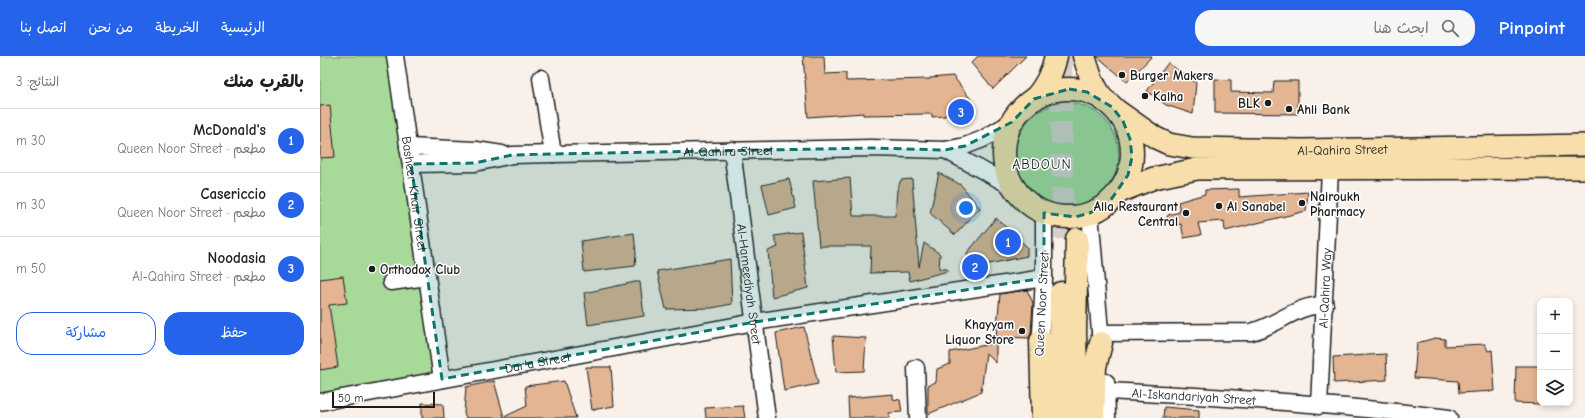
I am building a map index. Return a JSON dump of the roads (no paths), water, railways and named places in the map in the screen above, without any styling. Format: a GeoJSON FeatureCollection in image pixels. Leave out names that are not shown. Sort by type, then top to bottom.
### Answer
{"type":"FeatureCollection","features":[{"type":"Feature","properties":{"kind":"highway"},"geometry":{"type":"LineString","coordinates":[[1056,56],[1049,76],[1039,94],[1022,109],[1012,122],[1006,138],[1004,155],[1006,171],[1013,187],[1027,202],[1044,213],[1075,217],[1101,208],[1119,192],[1128,176],[1132,157],[1130,138],[1123,121],[1107,103],[1092,81],[1084,56]]}},
{"type":"Feature","properties":{"kind":"highway"},"geometry":{"type":"LineString","coordinates":[[1034,99],[1051,92],[1069,89],[1086,92],[1107,103]]}},
{"type":"Feature","properties":{"kind":"highway","name":"Queen Noor Street"},"geometry":{"type":"LineString","coordinates":[[1059,418],[1059,334],[1070,239],[1075,332],[1077,418]]}},
{"type":"Feature","properties":{"kind":"highway"},"geometry":{"type":"LineString","coordinates":[[1093,418],[1100,383],[1101,338]]}},
{"type":"Feature","properties":{"kind":"highway"},"geometry":{"type":"LineString","coordinates":[[1039,412],[1041,341]]}},
{"type":"Feature","properties":{"kind":"main road","name":"Al-Qahira Street"},"geometry":{"type":"LineString","coordinates":[[1107,103],[1156,138],[1168,144],[1181,147],[1302,150],[1585,145]]}},
{"type":"Feature","properties":{"kind":"main road"},"geometry":{"type":"LineString","coordinates":[[1177,172],[1168,165],[1166,158],[1173,149],[1181,147]]}},
{"type":"Feature","properties":{"kind":"main road","name":"Al-Qahira Street"},"geometry":{"type":"LineString","coordinates":[[1119,192],[1154,178],[1197,169],[1330,170],[1585,168]]}},
{"type":"Feature","properties":{"kind":"street","name":"Basheer Khair Street"},"geometry":{"type":"LineString","coordinates":[[395,56],[442,379]]}},
{"type":"Feature","properties":{"kind":"street"},"geometry":{"type":"LineString","coordinates":[[541,78],[553,154]]}},
{"type":"Feature","properties":{"kind":"street","name":"Al-Qahira Street"},"geometry":{"type":"LineString","coordinates":[[408,147],[476,150],[512,155],[871,148],[945,150],[965,146],[984,139],[1012,122]]}},
{"type":"Feature","properties":{"kind":"street","name":"Al-Hameediyah Street"},"geometry":{"type":"LineString","coordinates":[[732,150],[767,418]]}},
{"type":"Feature","properties":{"kind":"street","name":"Al-Qahira Street"},"geometry":{"type":"LineString","coordinates":[[945,150],[1013,187]]}},
{"type":"Feature","properties":{"kind":"street","name":"Al-Qahira Street"},"geometry":{"type":"LineString","coordinates":[[411,164],[475,163],[512,155]]}},
{"type":"Feature","properties":{"kind":"street","name":"Al-Qahira Way"},"geometry":{"type":"LineString","coordinates":[[1319,406],[1325,305],[1330,170]]}},
{"type":"Feature","properties":{"kind":"street","name":"Queen Noor Street"},"geometry":{"type":"LineString","coordinates":[[1041,341],[1044,278],[1044,213]]}},
{"type":"Feature","properties":{"kind":"street"},"geometry":{"type":"LineString","coordinates":[[1090,213],[1101,338],[1250,332],[1263,328],[1301,309],[1316,305],[1325,305]]}},
{"type":"Feature","properties":{"kind":"street"},"geometry":{"type":"LineString","coordinates":[[391,282],[427,277]]}},
{"type":"Feature","properties":{"kind":"street","name":"Dar'a Street"},"geometry":{"type":"LineString","coordinates":[[320,402],[755,322],[1044,278]]}},
{"type":"Feature","properties":{"kind":"street"},"geometry":{"type":"LineString","coordinates":[[916,368],[918,418]]}},
{"type":"Feature","properties":{"kind":"street"},"geometry":{"type":"LineString","coordinates":[[1100,383],[1107,418]]}},
{"type":"Feature","properties":{"kind":"street","name":"Al-Iskandariyah Street"},"geometry":{"type":"LineString","coordinates":[[1100,383],[1220,397],[1403,412],[1448,418]]}},
{"type":"Feature","properties":{"kind":"tunnel"},"geometry":{"type":"LineString","coordinates":[[1061,56],[1063,239]]}},
{"type":"Feature","properties":{"kind":"place","name":"Burger Makers"},"geometry":{"type":"Point","coordinates":[1122,75]}},
{"type":"Feature","properties":{"kind":"place","name":"Kalha"},"geometry":{"type":"Point","coordinates":[1145,96]}},
{"type":"Feature","properties":{"kind":"place","name":"BLK"},"geometry":{"type":"Point","coordinates":[1268,103]}},
{"type":"Feature","properties":{"kind":"place","name":"Ahli Bank"},"geometry":{"type":"Point","coordinates":[1289,109]}},
{"type":"Feature","properties":{"kind":"place","name":"Noodasia"},"geometry":{"type":"Point","coordinates":[961,112]}},
{"type":"Feature","properties":{"kind":"place","name":"Nairoukh Pharmacy"},"geometry":{"type":"Point","coordinates":[1302,203]}},
{"type":"Feature","properties":{"kind":"place","name":"Al Sanabel"},"geometry":{"type":"Point","coordinates":[1219,206]}},
{"type":"Feature","properties":{"kind":"place","name":"Alia Restaurant Central"},"geometry":{"type":"Point","coordinates":[1186,213]}},
{"type":"Feature","properties":{"kind":"place","name":"McDonald's"},"geometry":{"type":"Point","coordinates":[1008,242]}},
{"type":"Feature","properties":{"kind":"place","name":"Casericcio"},"geometry":{"type":"Point","coordinates":[975,267]}},
{"type":"Feature","properties":{"kind":"place","name":"Orthodox Club"},"geometry":{"type":"Point","coordinates":[372,269]}},
{"type":"Feature","properties":{"kind":"place","name":"Khayyam Liquor Store"},"geometry":{"type":"Point","coordinates":[1022,331]}},
{"type":"Feature","properties":{"kind":"district","name":"ABDOUN"},"geometry":{"type":"Point","coordinates":[1042,164]}}]}
